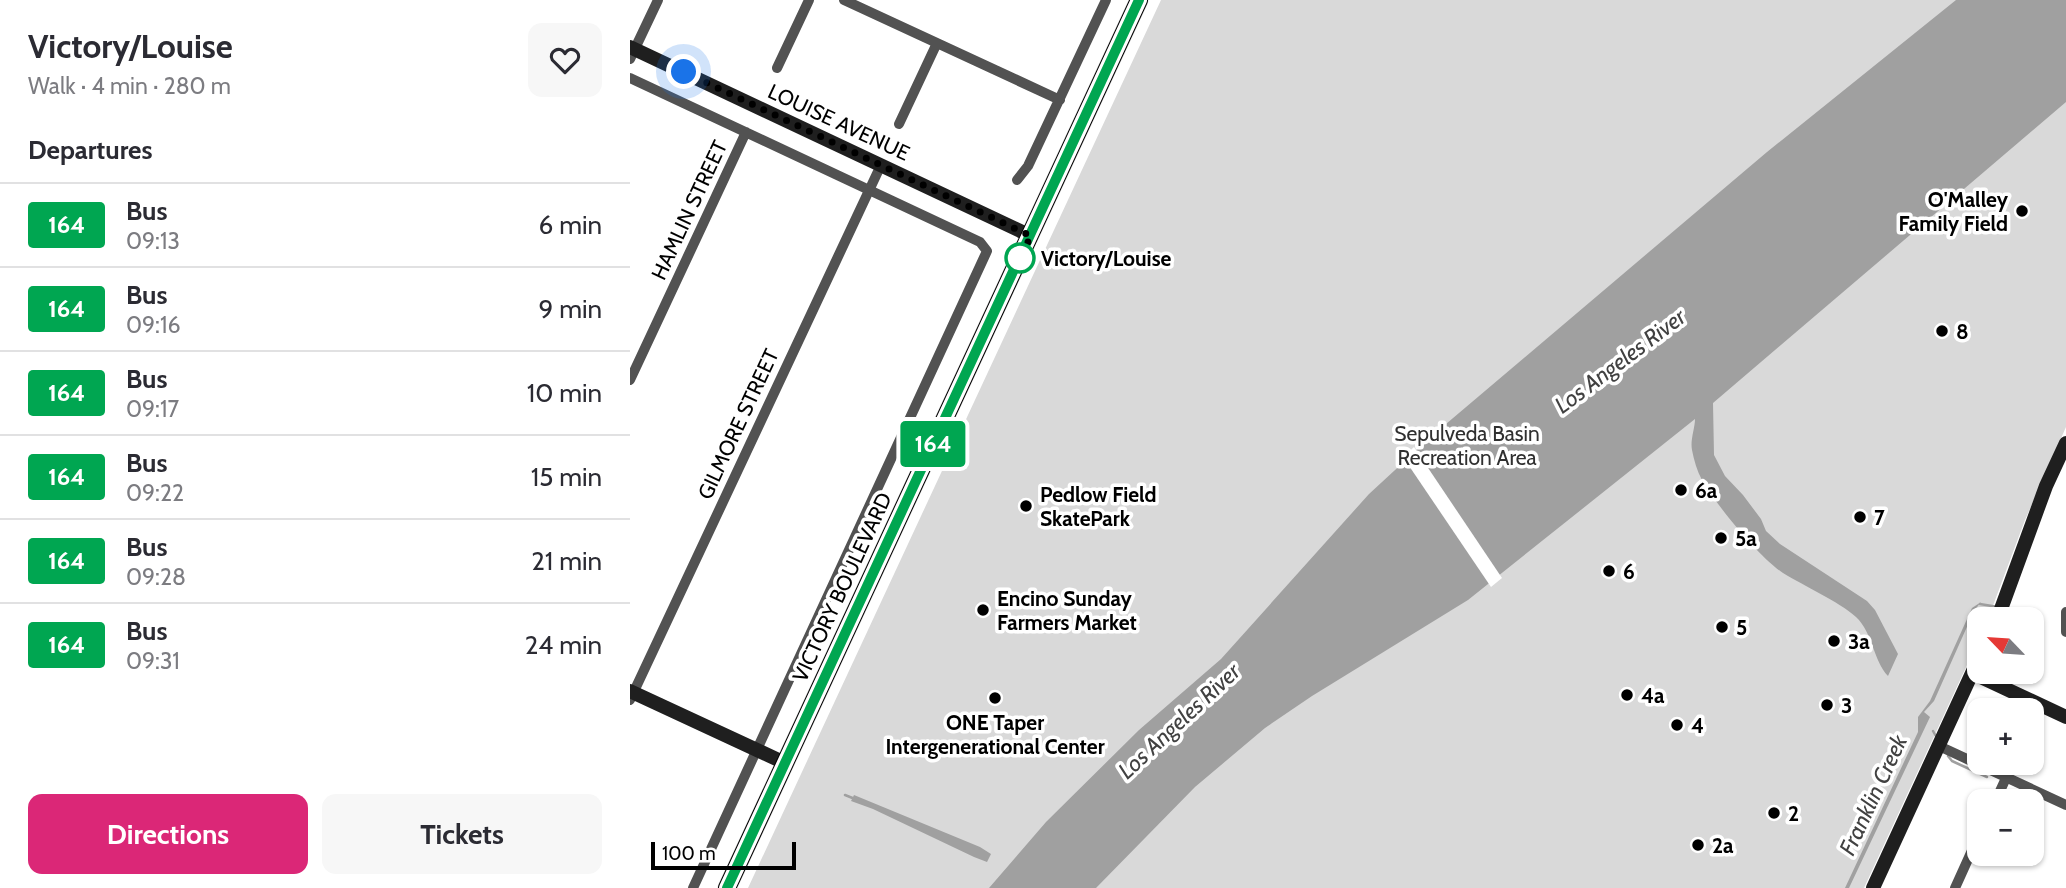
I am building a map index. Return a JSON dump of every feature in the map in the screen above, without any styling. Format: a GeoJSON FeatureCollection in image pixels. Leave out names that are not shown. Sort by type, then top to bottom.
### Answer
{"type":"FeatureCollection","features":[{"type":"Feature","properties":{"kind":"main road","name":"VICTORY BOULEVARD"},"geometry":{"type":"LineString","coordinates":[[727,888],[1138,0]]}},
{"type":"Feature","properties":{"kind":"main road","name":"LOUISE AVENUE"},"geometry":{"type":"LineString","coordinates":[[632,52],[1031,236]]}},
{"type":"Feature","properties":{"kind":"main road"},"geometry":{"type":"LineString","coordinates":[[2002,607],[2046,486],[2066,443]]}},
{"type":"Feature","properties":{"kind":"main road"},"geometry":{"type":"LineString","coordinates":[[1873,888],[1967,684]]}},
{"type":"Feature","properties":{"kind":"main road"},"geometry":{"type":"LineString","coordinates":[[1996,684],[2066,716]]}},
{"type":"Feature","properties":{"kind":"main road"},"geometry":{"type":"LineString","coordinates":[[631,694],[785,763]]}},
{"type":"Feature","properties":{"kind":"street"},"geometry":{"type":"LineString","coordinates":[[632,52],[658,0]]}},
{"type":"Feature","properties":{"kind":"street"},"geometry":{"type":"LineString","coordinates":[[777,68],[808,0]]}},
{"type":"Feature","properties":{"kind":"street"},"geometry":{"type":"LineString","coordinates":[[844,0],[1060,100]]}},
{"type":"Feature","properties":{"kind":"street"},"geometry":{"type":"LineString","coordinates":[[1017,180],[1028,166],[1106,0]]}},
{"type":"Feature","properties":{"kind":"street"},"geometry":{"type":"LineString","coordinates":[[899,124],[937,43]]}},
{"type":"Feature","properties":{"kind":"street"},"geometry":{"type":"LineString","coordinates":[[630,78],[869,189]]}},
{"type":"Feature","properties":{"kind":"street","name":"HAMLIN STREET"},"geometry":{"type":"LineString","coordinates":[[630,380],[746,132]]}},
{"type":"Feature","properties":{"kind":"street","name":"GILMORE STREET"},"geometry":{"type":"LineString","coordinates":[[631,694],[881,165]]}},
{"type":"Feature","properties":{"kind":"street","name":"VICTORY BOULEVARD"},"geometry":{"type":"LineString","coordinates":[[693,888],[987,254],[986,247],[980,242],[869,189]]}},
{"type":"Feature","properties":{"kind":"street"},"geometry":{"type":"LineString","coordinates":[[2066,612],[2066,632]]}},
{"type":"Feature","properties":{"kind":"street"},"geometry":{"type":"LineString","coordinates":[[1939,746],[2066,805]]}},
{"type":"Feature","properties":{"kind":"street"},"geometry":{"type":"LineString","coordinates":[[2001,789],[2006,778]]}},
{"type":"Feature","properties":{"kind":"street"},"geometry":{"type":"LineString","coordinates":[[1955,888],[1967,862]]}},
{"type":"Feature","properties":{"kind":"green space","name":"Sepulveda Basin Recreation Area"},"geometry":{"type":"Polygon","coordinates":[[[1161,0],[2066,0],[2066,427],[2025,520],[1992,607],[1967,607],[1967,665],[1864,888],[748,888],[1161,0]]]}},
{"type":"Feature","properties":{"kind":"water","name":"Los Angeles River"},"geometry":{"type":"Polygon","coordinates":[[[1956,0],[2066,0],[2066,102],[1713,403],[1714,455],[1725,476],[1761,519],[1766,531],[1780,544],[1867,601],[1875,610],[1898,654],[1888,676],[1862,623],[1840,605],[1773,565],[1739,530],[1718,503],[1702,480],[1695,462],[1692,446],[1695,419],[1468,600],[1265,728],[1195,787],[1096,888],[989,888],[1046,822],[1139,730],[1221,659],[1369,494],[1433,435],[1767,152],[1956,0]]]}},
{"type":"Feature","properties":{"kind":"water"},"geometry":{"type":"Polygon","coordinates":[[[1967,619],[1967,627],[1934,701],[1924,712],[1930,717],[1849,888],[1845,888],[1918,732],[1918,717],[1930,701],[1967,619]]]}},
{"type":"Feature","properties":{"kind":"water"},"geometry":{"type":"Polygon","coordinates":[[[854,795],[991,854],[987,862],[974,857],[851,801],[854,795]]]}},
{"type":"Feature","properties":{"kind":"pier"},"geometry":{"type":"Polygon","coordinates":[[[1414,447],[1502,578],[1491,587],[1403,457],[1414,447]]]}},
{"type":"Feature","properties":{"kind":"waterway"},"geometry":{"type":"LineString","coordinates":[[1980,604],[1998,607]]}},
{"type":"Feature","properties":{"kind":"waterway"},"geometry":{"type":"LineString","coordinates":[[1933,731],[1937,738]]}},
{"type":"Feature","properties":{"kind":"waterway"},"geometry":{"type":"LineString","coordinates":[[1948,756],[1952,761],[1987,777]]}},
{"type":"Feature","properties":{"kind":"waterway"},"geometry":{"type":"LineString","coordinates":[[845,795],[855,799]]}},
{"type":"Feature","properties":{"kind":"bus line","name":"164"},"geometry":{"type":"LineString","coordinates":[[727,888],[1139,0]]}},
{"type":"Feature","properties":{"kind":"place","name":"O'Malley Family Field"},"geometry":{"type":"Point","coordinates":[2022,211]}},
{"type":"Feature","properties":{"kind":"place","name":"Victory/Louise"},"geometry":{"type":"Point","coordinates":[1020,258]}},
{"type":"Feature","properties":{"kind":"place","name":"8"},"geometry":{"type":"Point","coordinates":[1942,331]}},
{"type":"Feature","properties":{"kind":"place","name":"6a"},"geometry":{"type":"Point","coordinates":[1681,490]}},
{"type":"Feature","properties":{"kind":"place","name":"Pedlow Field SkatePark"},"geometry":{"type":"Point","coordinates":[1026,506]}},
{"type":"Feature","properties":{"kind":"place","name":"7"},"geometry":{"type":"Point","coordinates":[1860,517]}},
{"type":"Feature","properties":{"kind":"place","name":"5a"},"geometry":{"type":"Point","coordinates":[1721,538]}},
{"type":"Feature","properties":{"kind":"place","name":"6"},"geometry":{"type":"Point","coordinates":[1609,571]}},
{"type":"Feature","properties":{"kind":"place","name":"Encino Sunday Farmers Market"},"geometry":{"type":"Point","coordinates":[983,610]}},
{"type":"Feature","properties":{"kind":"place","name":"5"},"geometry":{"type":"Point","coordinates":[1722,627]}},
{"type":"Feature","properties":{"kind":"place","name":"3a"},"geometry":{"type":"Point","coordinates":[1834,641]}},
{"type":"Feature","properties":{"kind":"place","name":"4a"},"geometry":{"type":"Point","coordinates":[1627,695]}},
{"type":"Feature","properties":{"kind":"place","name":"ONE Taper Intergenerational Center"},"geometry":{"type":"Point","coordinates":[995,698]}},
{"type":"Feature","properties":{"kind":"place","name":"3"},"geometry":{"type":"Point","coordinates":[1827,705]}},
{"type":"Feature","properties":{"kind":"place","name":"4"},"geometry":{"type":"Point","coordinates":[1677,725]}},
{"type":"Feature","properties":{"kind":"place","name":"2"},"geometry":{"type":"Point","coordinates":[1774,813]}},
{"type":"Feature","properties":{"kind":"place","name":"2a"},"geometry":{"type":"Point","coordinates":[1698,845]}},
{"type":"Feature","properties":{"kind":"route"},"geometry":{"type":"LineString","coordinates":[[684,72],[1031,236],[1020,258]]}},
{"type":"Feature","properties":{"kind":"water label","name":"Franklin Creek"},"geometry":{"type":"Point","coordinates":[1873,795]}}]}
